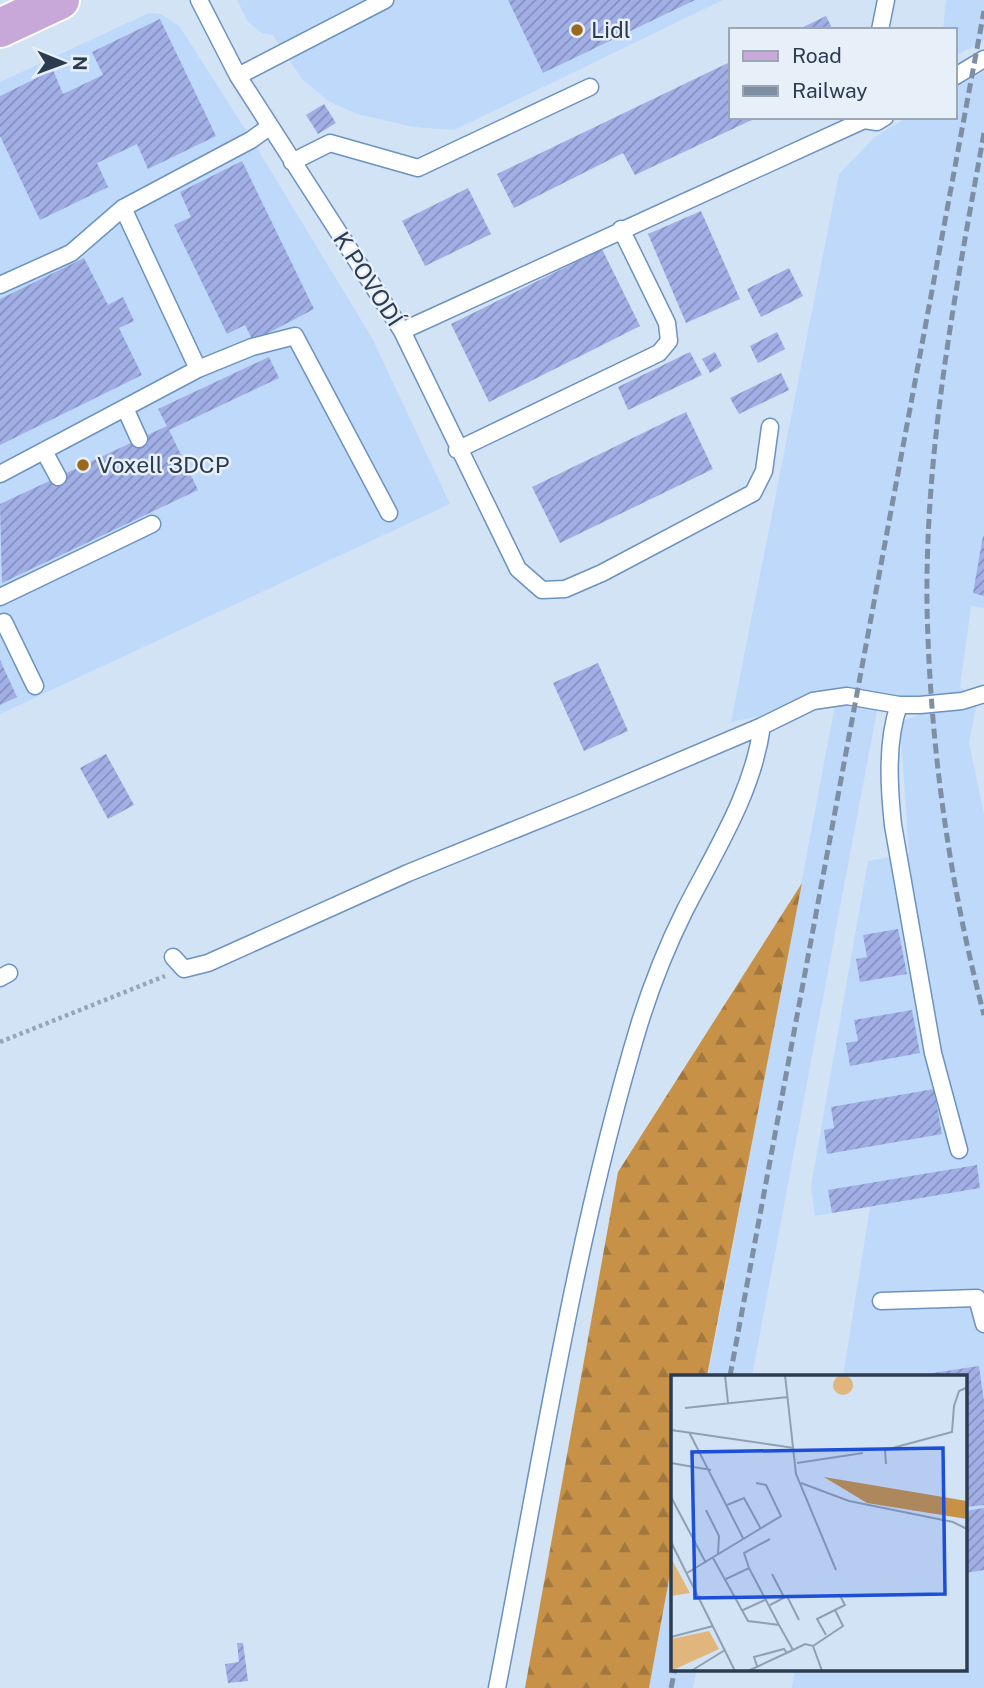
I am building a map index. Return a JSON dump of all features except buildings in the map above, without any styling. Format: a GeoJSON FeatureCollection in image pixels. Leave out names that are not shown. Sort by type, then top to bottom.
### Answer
{"type":"FeatureCollection","features":[{"type":"Feature","properties":{"kind":"main road"},"geometry":{"type":"LineString","coordinates":[[0,28],[60,0]]}},
{"type":"Feature","properties":{"kind":"lane","name":"K POVODÍ"},"geometry":{"type":"LineString","coordinates":[[200,0],[237,76],[402,331],[457,450],[518,569],[542,590],[565,589],[720,513],[753,493],[764,471],[770,427]]}},
{"type":"Feature","properties":{"kind":"lane"},"geometry":{"type":"LineString","coordinates":[[237,76],[385,0]]}},
{"type":"Feature","properties":{"kind":"lane"},"geometry":{"type":"LineString","coordinates":[[880,28],[886,0]]}},
{"type":"Feature","properties":{"kind":"lane"},"geometry":{"type":"LineString","coordinates":[[956,76],[984,59]]}},
{"type":"Feature","properties":{"kind":"lane"},"geometry":{"type":"LineString","coordinates":[[292,162],[330,143],[418,167],[590,87]]}},
{"type":"Feature","properties":{"kind":"lane"},"geometry":{"type":"LineString","coordinates":[[402,331],[864,119],[877,122],[882,119]]}},
{"type":"Feature","properties":{"kind":"lane"},"geometry":{"type":"LineString","coordinates":[[0,285],[71,253],[122,208],[251,140],[270,127]]}},
{"type":"Feature","properties":{"kind":"lane"},"geometry":{"type":"LineString","coordinates":[[122,208],[198,369]]}},
{"type":"Feature","properties":{"kind":"lane"},"geometry":{"type":"LineString","coordinates":[[457,450],[648,358],[669,341],[667,323],[621,229]]}},
{"type":"Feature","properties":{"kind":"lane"},"geometry":{"type":"LineString","coordinates":[[0,474],[198,369],[252,347],[295,336],[389,513]]}},
{"type":"Feature","properties":{"kind":"lane"},"geometry":{"type":"LineString","coordinates":[[125,408],[139,439]]}},
{"type":"Feature","properties":{"kind":"lane"},"geometry":{"type":"LineString","coordinates":[[44,451],[58,477]]}},
{"type":"Feature","properties":{"kind":"lane"},"geometry":{"type":"LineString","coordinates":[[0,597],[152,524]]}},
{"type":"Feature","properties":{"kind":"lane"},"geometry":{"type":"LineString","coordinates":[[1,620],[35,685]]}},
{"type":"Feature","properties":{"kind":"lane"},"geometry":{"type":"LineString","coordinates":[[179,963],[208,963],[408,873],[821,699],[847,696],[898,705],[946,703],[984,694]]}},
{"type":"Feature","properties":{"kind":"lane"},"geometry":{"type":"LineString","coordinates":[[898,705],[893,727],[890,796],[893,825],[933,1053],[960,1150]]}},
{"type":"Feature","properties":{"kind":"lane"},"geometry":{"type":"LineString","coordinates":[[497,1688],[571,1311],[624,1077],[641,1019],[671,938],[744,794],[758,753],[762,726]]}},
{"type":"Feature","properties":{"kind":"lane"},"geometry":{"type":"LineString","coordinates":[[881,1301],[977,1298],[984,1324]]}},
{"type":"Feature","properties":{"kind":"path"},"geometry":{"type":"LineString","coordinates":[[0,1042],[179,963]]}},
{"type":"Feature","properties":{"kind":"shaded area"},"geometry":{"type":"Polygon","coordinates":[[[237,0],[723,0],[454,130],[414,127],[357,114],[328,101],[302,79],[273,35],[262,33],[248,22],[237,0]]]}},
{"type":"Feature","properties":{"kind":"shaded area"},"geometry":{"type":"Polygon","coordinates":[[[946,0],[984,0],[984,40],[956,56],[956,28],[943,28],[946,0]]]}},
{"type":"Feature","properties":{"kind":"shaded area"},"geometry":{"type":"Polygon","coordinates":[[[149,13],[161,14],[180,27],[252,140],[372,338],[450,504],[0,714],[0,82],[149,13]]]}},
{"type":"Feature","properties":{"kind":"shaded area"},"geometry":{"type":"Polygon","coordinates":[[[984,71],[984,608],[971,606],[960,687],[977,701],[969,743],[984,814],[984,1688],[792,1688],[795,1670],[967,1670],[967,1375],[843,1375],[870,1207],[815,1216],[811,1186],[868,861],[909,854],[900,722],[919,715],[918,708],[878,705],[752,1375],[708,1375],[836,700],[731,722],[839,174],[875,137],[905,119],[956,119],[956,88],[984,71]]]}},
{"type":"Feature","properties":{"kind":"shaded area"},"geometry":{"type":"Polygon","coordinates":[[[671,1568],[671,1670],[697,1670],[693,1688],[649,1688],[671,1568]]]}},
{"type":"Feature","properties":{"kind":"green space"},"geometry":{"type":"Polygon","coordinates":[[[802,883],[707,1375],[671,1375],[671,1568],[649,1688],[525,1688],[618,1172],[802,883]]]}},
{"type":"Feature","properties":{"kind":"railway"},"geometry":{"type":"LineString","coordinates":[[730,1375],[984,11]]}},
{"type":"Feature","properties":{"kind":"railway"},"geometry":{"type":"LineString","coordinates":[[984,133],[944,368],[931,487],[927,606],[932,710],[951,864],[984,1015]]}},
{"type":"Feature","properties":{"kind":"railway"},"geometry":{"type":"LineString","coordinates":[[671,1688],[675,1670]]}},
{"type":"Feature","properties":{"kind":"place","name":"Lidl"},"geometry":{"type":"Point","coordinates":[577,30]}},
{"type":"Feature","properties":{"kind":"place","name":"Voxell 3DCP"},"geometry":{"type":"Point","coordinates":[83,465]}}]}
